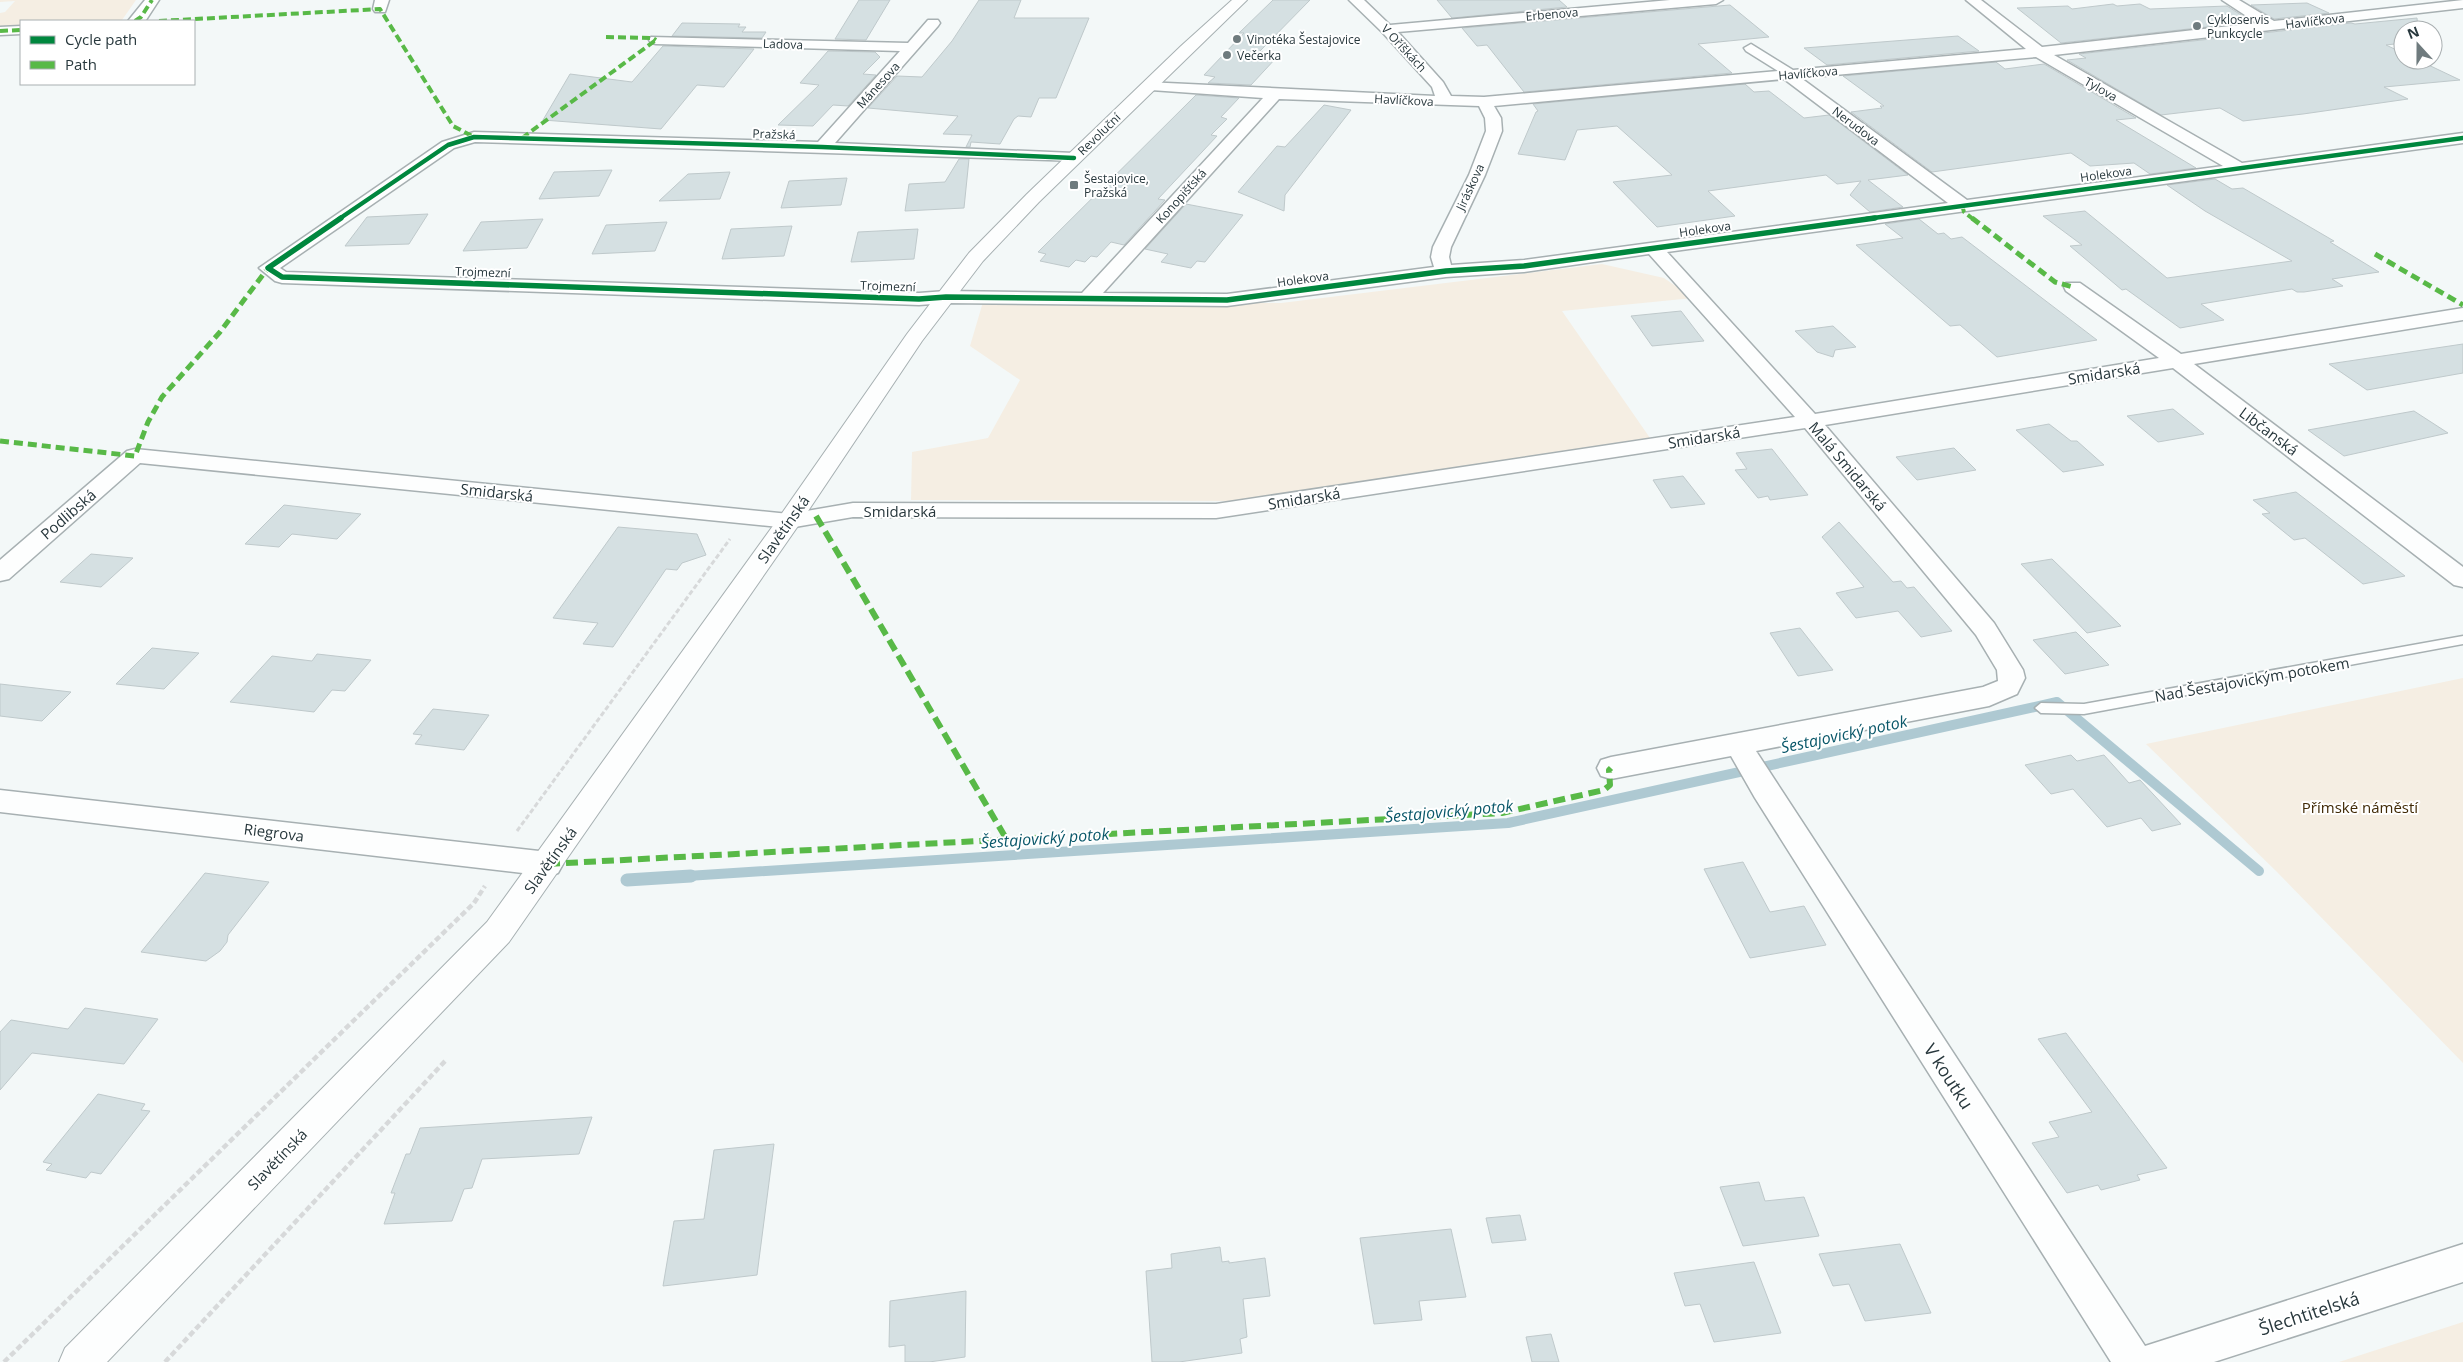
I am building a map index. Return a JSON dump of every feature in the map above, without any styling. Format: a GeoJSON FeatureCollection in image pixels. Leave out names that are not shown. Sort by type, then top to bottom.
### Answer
{"type":"FeatureCollection","features":[{"type":"Feature","properties":{"kind":"street"},"geometry":{"type":"LineString","coordinates":[[136,20],[141,17],[152,0]]}},
{"type":"Feature","properties":{"kind":"street","name":"Revoluční"},"geometry":{"type":"LineString","coordinates":[[946,297],[985,246],[1186,49],[1240,0]]}},
{"type":"Feature","properties":{"kind":"street","name":"V Oříškách"},"geometry":{"type":"LineString","coordinates":[[1356,0],[1387,29],[1438,85],[1443,93],[1443,102]]}},
{"type":"Feature","properties":{"kind":"street","name":"Erbenova"},"geometry":{"type":"LineString","coordinates":[[1387,29],[1716,0]]}},
{"type":"Feature","properties":{"kind":"street","name":"Tylova"},"geometry":{"type":"LineString","coordinates":[[1973,0],[2038,52],[2236,167]]}},
{"type":"Feature","properties":{"kind":"street"},"geometry":{"type":"LineString","coordinates":[[2229,0],[2272,26]]}},
{"type":"Feature","properties":{"kind":"street","name":"Havlíčkova"},"geometry":{"type":"LineString","coordinates":[[1151,85],[1275,94],[1443,102],[1484,102],[2038,52],[2463,4]]}},
{"type":"Feature","properties":{"kind":"street","name":"Mánesova"},"geometry":{"type":"LineString","coordinates":[[822,147],[933,23]]}},
{"type":"Feature","properties":{"kind":"street"},"geometry":{"type":"LineString","coordinates":[[0,31],[20,30]]}},
{"type":"Feature","properties":{"kind":"street","name":"Ladova"},"geometry":{"type":"LineString","coordinates":[[656,40],[911,48]]}},
{"type":"Feature","properties":{"kind":"street","name":"Nerudova"},"geometry":{"type":"LineString","coordinates":[[1751,48],[1786,70],[1788,75],[1962,205]]}},
{"type":"Feature","properties":{"kind":"street","name":"Konopišťská"},"geometry":{"type":"LineString","coordinates":[[1088,298],[1275,94]]}},
{"type":"Feature","properties":{"kind":"street","name":"Jiráskova"},"geometry":{"type":"LineString","coordinates":[[1446,271],[1440,263],[1439,255],[1477,175],[1494,130],[1493,118],[1484,102]]}},
{"type":"Feature","properties":{"kind":"street","name":"Pražská"},"geometry":{"type":"LineString","coordinates":[[474,137],[822,147],[1074,158]]}},
{"type":"Feature","properties":{"kind":"street","name":"Trojmezní"},"geometry":{"type":"LineString","coordinates":[[474,137],[448,145],[268,268],[282,277],[909,298],[946,297]]}},
{"type":"Feature","properties":{"kind":"street","name":"Holekova"},"geometry":{"type":"LineString","coordinates":[[946,297],[1227,300],[1446,271],[1524,266],[2236,167],[2463,138]]}},
{"type":"Feature","properties":{"kind":"street","name":"Malá Smidarská"},"geometry":{"type":"LineString","coordinates":[[1653,248],[1810,422],[1991,638],[2006,662],[2012,678],[2008,687],[1996,693],[1743,752]]}},
{"type":"Feature","properties":{"kind":"street","name":"Libčanská"},"geometry":{"type":"LineString","coordinates":[[2073,287],[2177,361],[2463,579]]}},
{"type":"Feature","properties":{"kind":"street","name":"Slavětínská"},"geometry":{"type":"LineString","coordinates":[[79,1362],[498,932],[548,864],[789,521],[914,338],[946,297]]}},
{"type":"Feature","properties":{"kind":"street","name":"Smidarská"},"geometry":{"type":"LineString","coordinates":[[135,456],[789,521],[853,510],[1216,511],[1810,422],[2463,314]]}},
{"type":"Feature","properties":{"kind":"street","name":"Podlibská"},"geometry":{"type":"LineString","coordinates":[[0,573],[135,456]]}},
{"type":"Feature","properties":{"kind":"street"},"geometry":{"type":"LineString","coordinates":[[1611,768],[1743,752]]}},
{"type":"Feature","properties":{"kind":"street","name":"V koutku"},"geometry":{"type":"LineString","coordinates":[[1743,752],[1765,790],[2133,1362]]}},
{"type":"Feature","properties":{"kind":"street","name":"Riegrova"},"geometry":{"type":"LineString","coordinates":[[0,801],[548,864]]}},
{"type":"Feature","properties":{"kind":"street","name":"Šlechtitelská"},"geometry":{"type":"LineString","coordinates":[[2154,1362],[2463,1263]]}},
{"type":"Feature","properties":{"kind":"lane","name":"Nad Šestajovickým potokem"},"geometry":{"type":"LineString","coordinates":[[2041,708],[2084,709],[2463,640]]}},
{"type":"Feature","properties":{"kind":"path"},"geometry":{"type":"LineString","coordinates":[[165,1362],[447,1059]]}},
{"type":"Feature","properties":{"kind":"green space"},"geometry":{"type":"Polygon","coordinates":[[[0,0],[136,0],[122,20],[20,20],[20,26],[0,28],[0,13],[5,12],[15,1],[0,2],[0,0]]]}},
{"type":"Feature","properties":{"kind":"green space"},"geometry":{"type":"Polygon","coordinates":[[[1602,264],[1664,278],[1693,298],[1562,311],[1650,438],[1233,501],[911,500],[912,452],[988,438],[1020,380],[970,346],[983,302],[1281,303],[1602,264]]]}},
{"type":"Feature","properties":{"kind":"green space","name":"Přímské náměstí"},"geometry":{"type":"Polygon","coordinates":[[[2463,678],[2463,1063],[2277,872],[2146,744],[2463,678]]]}},
{"type":"Feature","properties":{"kind":"green space"},"geometry":{"type":"Polygon","coordinates":[[[2463,1322],[2463,1362],[2339,1362],[2463,1322]]]}},
{"type":"Feature","properties":{"kind":"building"},"geometry":{"type":"Polygon","coordinates":[[[859,0],[890,0],[866,40],[835,39],[859,0]]]}},
{"type":"Feature","properties":{"kind":"building"},"geometry":{"type":"Polygon","coordinates":[[[979,0],[1021,0],[1014,18],[1089,18],[1056,98],[1039,98],[1031,117],[1018,116],[1014,119],[1000,144],[971,142],[970,147],[966,147],[972,135],[943,134],[958,116],[868,108],[897,76],[922,77],[952,41],[979,0]]]}},
{"type":"Feature","properties":{"kind":"building"},"geometry":{"type":"Polygon","coordinates":[[[1273,0],[1310,0],[1260,51],[1263,52],[1260,54],[1277,57],[1251,85],[1208,83],[1215,77],[1204,75],[1244,33],[1239,33],[1273,0]]]}},
{"type":"Feature","properties":{"kind":"building"},"geometry":{"type":"Polygon","coordinates":[[[1437,0],[1559,0],[1567,7],[1452,18],[1437,0]]]}},
{"type":"Feature","properties":{"kind":"building"},"geometry":{"type":"Polygon","coordinates":[[[2307,3],[2329,13],[2274,19],[2251,5],[2307,3]]]}},
{"type":"Feature","properties":{"kind":"building"},"geometry":{"type":"Polygon","coordinates":[[[2113,4],[2117,6],[2140,4],[2150,9],[2227,6],[2252,22],[2061,43],[2017,8],[2068,6],[2072,9],[2113,4]]]}},
{"type":"Feature","properties":{"kind":"building"},"geometry":{"type":"Polygon","coordinates":[[[1730,5],[1769,37],[1698,44],[1732,73],[1524,92],[1487,45],[1477,46],[1462,28],[1730,5]]]}},
{"type":"Feature","properties":{"kind":"building"},"geometry":{"type":"Polygon","coordinates":[[[2417,18],[2417,20],[2396,20],[2417,18]]]}},
{"type":"Feature","properties":{"kind":"building"},"geometry":{"type":"Polygon","coordinates":[[[2393,20],[2393,44],[2386,45],[2393,48],[2393,70],[2439,70],[2460,80],[2384,87],[2408,99],[2243,121],[2220,108],[2161,115],[2067,60],[2086,58],[2079,54],[2393,20]]]}},
{"type":"Feature","properties":{"kind":"building"},"geometry":{"type":"Polygon","coordinates":[[[682,23],[740,24],[738,27],[746,27],[742,32],[766,32],[762,38],[672,36],[682,23]]]}},
{"type":"Feature","properties":{"kind":"building"},"geometry":{"type":"Polygon","coordinates":[[[1958,36],[1979,51],[1827,65],[1804,48],[1958,36]]]}},
{"type":"Feature","properties":{"kind":"building"},"geometry":{"type":"Polygon","coordinates":[[[663,46],[754,49],[724,87],[697,85],[661,129],[543,120],[570,74],[632,82],[663,46]]]}},
{"type":"Feature","properties":{"kind":"building"},"geometry":{"type":"Polygon","coordinates":[[[828,51],[875,52],[880,57],[863,74],[876,75],[848,106],[833,105],[813,126],[778,125],[819,85],[800,83],[828,51]]]}},
{"type":"Feature","properties":{"kind":"building"},"geometry":{"type":"Polygon","coordinates":[[[1996,62],[2005,69],[2044,64],[2136,118],[2116,120],[2196,168],[2150,174],[2134,163],[2090,166],[2071,153],[1932,172],[1851,112],[1882,108],[1880,106],[1884,106],[1843,76],[1996,62]]]}},
{"type":"Feature","properties":{"kind":"building"},"geometry":{"type":"Polygon","coordinates":[[[1745,84],[1754,92],[1769,91],[1804,118],[1829,115],[1908,175],[1868,180],[1903,207],[1870,212],[1850,195],[1861,181],[1837,184],[1826,175],[1708,191],[1735,216],[1657,227],[1613,182],[1672,175],[1617,126],[1577,130],[1565,160],[1518,154],[1538,111],[1533,104],[1745,84]]]}},
{"type":"Feature","properties":{"kind":"building"},"geometry":{"type":"Polygon","coordinates":[[[1196,95],[1239,98],[1221,117],[1227,119],[1211,135],[1217,136],[1158,199],[1165,200],[1124,245],[1111,242],[1097,257],[1091,256],[1085,262],[1076,260],[1069,267],[1040,261],[1046,254],[1038,252],[1196,95]]]}},
{"type":"Feature","properties":{"kind":"building"},"geometry":{"type":"Polygon","coordinates":[[[1324,105],[1351,110],[1285,195],[1284,211],[1238,192],[1277,146],[1285,147],[1324,105]]]}},
{"type":"Feature","properties":{"kind":"building"},"geometry":{"type":"Polygon","coordinates":[[[959,159],[969,159],[964,208],[905,211],[909,184],[945,182],[959,159]]]}},
{"type":"Feature","properties":{"kind":"building"},"geometry":{"type":"Polygon","coordinates":[[[612,170],[599,196],[539,199],[554,172],[612,170]]]}},
{"type":"Feature","properties":{"kind":"building"},"geometry":{"type":"Polygon","coordinates":[[[730,172],[720,199],[659,201],[688,174],[730,172]]]}},
{"type":"Feature","properties":{"kind":"building"},"geometry":{"type":"Polygon","coordinates":[[[847,178],[841,205],[781,208],[789,181],[847,178]]]}},
{"type":"Feature","properties":{"kind":"building"},"geometry":{"type":"Polygon","coordinates":[[[2215,179],[2232,189],[2243,188],[2334,241],[2330,242],[2379,272],[2332,279],[2343,286],[2304,292],[2297,292],[2292,289],[2201,304],[2224,320],[2180,328],[2126,289],[2122,290],[2070,246],[2082,245],[2043,216],[2085,211],[2167,278],[2292,261],[2205,211],[2167,185],[2215,179]]]}},
{"type":"Feature","properties":{"kind":"building"},"geometry":{"type":"Polygon","coordinates":[[[1186,204],[1243,215],[1205,262],[1197,261],[1191,268],[1161,262],[1168,254],[1145,249],[1186,204]]]}},
{"type":"Feature","properties":{"kind":"building"},"geometry":{"type":"Polygon","coordinates":[[[428,214],[409,244],[345,246],[367,217],[428,214]]]}},
{"type":"Feature","properties":{"kind":"building"},"geometry":{"type":"Polygon","coordinates":[[[543,219],[527,248],[463,251],[481,222],[543,219]]]}},
{"type":"Feature","properties":{"kind":"building"},"geometry":{"type":"Polygon","coordinates":[[[1919,219],[1938,234],[1944,233],[1951,239],[1962,237],[2097,340],[1997,357],[1960,325],[1950,326],[1856,245],[1903,238],[1885,224],[1919,219]]]}},
{"type":"Feature","properties":{"kind":"building"},"geometry":{"type":"Polygon","coordinates":[[[667,222],[655,251],[592,254],[606,225],[667,222]]]}},
{"type":"Feature","properties":{"kind":"building"},"geometry":{"type":"Polygon","coordinates":[[[792,226],[784,256],[722,259],[731,229],[792,226]]]}},
{"type":"Feature","properties":{"kind":"building"},"geometry":{"type":"Polygon","coordinates":[[[918,229],[914,259],[851,262],[858,232],[918,229]]]}},
{"type":"Feature","properties":{"kind":"building"},"geometry":{"type":"Polygon","coordinates":[[[1681,311],[1704,341],[1652,346],[1631,316],[1681,311]]]}},
{"type":"Feature","properties":{"kind":"building"},"geometry":{"type":"Polygon","coordinates":[[[1833,326],[1856,347],[1835,350],[1833,357],[1817,352],[1795,331],[1833,326]]]}},
{"type":"Feature","properties":{"kind":"building"},"geometry":{"type":"Polygon","coordinates":[[[2463,344],[2463,373],[2367,390],[2329,364],[2463,344]]]}},
{"type":"Feature","properties":{"kind":"building"},"geometry":{"type":"Polygon","coordinates":[[[2173,409],[2204,434],[2158,442],[2127,416],[2173,409]]]}},
{"type":"Feature","properties":{"kind":"building"},"geometry":{"type":"Polygon","coordinates":[[[2414,411],[2448,433],[2344,456],[2308,430],[2414,411]]]}},
{"type":"Feature","properties":{"kind":"building"},"geometry":{"type":"Polygon","coordinates":[[[2049,424],[2071,441],[2077,441],[2104,465],[2063,472],[2016,430],[2049,424]]]}},
{"type":"Feature","properties":{"kind":"building"},"geometry":{"type":"Polygon","coordinates":[[[1954,448],[1976,470],[1917,480],[1896,457],[1954,448]]]}},
{"type":"Feature","properties":{"kind":"building"},"geometry":{"type":"Polygon","coordinates":[[[1772,449],[1808,495],[1770,500],[1768,496],[1758,498],[1735,470],[1747,469],[1736,453],[1772,449]]]}},
{"type":"Feature","properties":{"kind":"building"},"geometry":{"type":"Polygon","coordinates":[[[1683,476],[1705,504],[1671,508],[1653,480],[1683,476]]]}},
{"type":"Feature","properties":{"kind":"building"},"geometry":{"type":"Polygon","coordinates":[[[2296,492],[2405,576],[2363,584],[2305,538],[2294,540],[2262,514],[2270,513],[2253,500],[2296,492]]]}},
{"type":"Feature","properties":{"kind":"building"},"geometry":{"type":"Polygon","coordinates":[[[284,505],[361,514],[337,539],[292,534],[279,547],[245,544],[284,505]]]}},
{"type":"Feature","properties":{"kind":"building"},"geometry":{"type":"Polygon","coordinates":[[[1839,522],[1893,582],[1901,581],[1907,588],[1914,587],[1952,631],[1921,637],[1898,611],[1856,618],[1836,593],[1864,587],[1822,537],[1839,522]]]}},
{"type":"Feature","properties":{"kind":"building"},"geometry":{"type":"Polygon","coordinates":[[[618,527],[697,534],[706,555],[682,563],[677,570],[666,569],[613,647],[583,644],[598,623],[553,618],[618,527]]]}},
{"type":"Feature","properties":{"kind":"building"},"geometry":{"type":"Polygon","coordinates":[[[91,554],[133,558],[101,587],[60,582],[91,554]]]}},
{"type":"Feature","properties":{"kind":"building"},"geometry":{"type":"Polygon","coordinates":[[[2052,559],[2121,626],[2087,633],[2021,564],[2052,559]]]}},
{"type":"Feature","properties":{"kind":"building"},"geometry":{"type":"Polygon","coordinates":[[[1800,628],[1833,670],[1798,676],[1770,633],[1800,628]]]}},
{"type":"Feature","properties":{"kind":"building"},"geometry":{"type":"Polygon","coordinates":[[[2076,632],[2109,665],[2065,674],[2033,640],[2076,632]]]}},
{"type":"Feature","properties":{"kind":"building"},"geometry":{"type":"Polygon","coordinates":[[[152,648],[199,653],[164,689],[116,684],[152,648]]]}},
{"type":"Feature","properties":{"kind":"building"},"geometry":{"type":"Polygon","coordinates":[[[317,654],[371,660],[345,691],[332,690],[314,712],[230,702],[272,656],[312,661],[317,654]]]}},
{"type":"Feature","properties":{"kind":"building"},"geometry":{"type":"Polygon","coordinates":[[[0,684],[71,692],[42,721],[0,716],[0,684]]]}},
{"type":"Feature","properties":{"kind":"building"},"geometry":{"type":"Polygon","coordinates":[[[433,709],[489,715],[464,750],[415,744],[422,735],[413,734],[433,709]]]}},
{"type":"Feature","properties":{"kind":"building"},"geometry":{"type":"Polygon","coordinates":[[[2071,755],[2077,761],[2104,755],[2129,783],[2140,780],[2181,824],[2152,831],[2141,818],[2107,827],[2073,789],[2051,794],[2025,765],[2071,755]]]}},
{"type":"Feature","properties":{"kind":"building"},"geometry":{"type":"Polygon","coordinates":[[[1743,862],[1770,912],[1804,906],[1826,945],[1750,958],[1704,869],[1743,862]]]}},
{"type":"Feature","properties":{"kind":"building"},"geometry":{"type":"Polygon","coordinates":[[[205,873],[269,882],[228,935],[227,942],[220,951],[206,961],[141,952],[205,873]]]}},
{"type":"Feature","properties":{"kind":"building"},"geometry":{"type":"Polygon","coordinates":[[[85,1008],[158,1019],[124,1064],[32,1053],[0,1090],[0,1032],[11,1020],[68,1029],[85,1008]]]}},
{"type":"Feature","properties":{"kind":"building"},"geometry":{"type":"Polygon","coordinates":[[[2066,1033],[2167,1168],[2137,1175],[2140,1180],[2101,1190],[2098,1185],[2067,1193],[2032,1143],[2059,1137],[2049,1122],[2092,1112],[2038,1039],[2066,1033]]]}},
{"type":"Feature","properties":{"kind":"building"},"geometry":{"type":"Polygon","coordinates":[[[98,1094],[145,1104],[141,1110],[150,1111],[101,1174],[91,1172],[86,1178],[46,1170],[52,1164],[43,1162],[98,1094]]]}},
{"type":"Feature","properties":{"kind":"building"},"geometry":{"type":"Polygon","coordinates":[[[592,1117],[579,1154],[482,1159],[472,1188],[464,1189],[452,1221],[384,1224],[395,1193],[391,1193],[406,1154],[410,1154],[420,1128],[592,1117]]]}},
{"type":"Feature","properties":{"kind":"building"},"geometry":{"type":"Polygon","coordinates":[[[774,1144],[757,1275],[663,1286],[674,1221],[704,1219],[714,1150],[774,1144]]]}},
{"type":"Feature","properties":{"kind":"building"},"geometry":{"type":"Polygon","coordinates":[[[1759,1182],[1765,1201],[1804,1197],[1819,1236],[1743,1246],[1720,1187],[1759,1182]]]}},
{"type":"Feature","properties":{"kind":"building"},"geometry":{"type":"Polygon","coordinates":[[[1520,1215],[1526,1240],[1492,1243],[1486,1218],[1520,1215]]]}},
{"type":"Feature","properties":{"kind":"building"},"geometry":{"type":"Polygon","coordinates":[[[1451,1229],[1466,1297],[1419,1301],[1422,1320],[1374,1324],[1360,1238],[1451,1229]]]}},
{"type":"Feature","properties":{"kind":"building"},"geometry":{"type":"Polygon","coordinates":[[[1900,1244],[1931,1313],[1865,1321],[1849,1284],[1833,1286],[1819,1254],[1900,1244]]]}},
{"type":"Feature","properties":{"kind":"building"},"geometry":{"type":"Polygon","coordinates":[[[1220,1247],[1222,1262],[1229,1261],[1229,1263],[1265,1258],[1270,1296],[1243,1299],[1247,1337],[1240,1339],[1242,1353],[1179,1362],[1152,1362],[1146,1271],[1172,1268],[1171,1254],[1220,1247]]]}},
{"type":"Feature","properties":{"kind":"building"},"geometry":{"type":"Polygon","coordinates":[[[1754,1262],[1781,1333],[1714,1342],[1700,1304],[1685,1306],[1674,1273],[1754,1262]]]}},
{"type":"Feature","properties":{"kind":"building"},"geometry":{"type":"Polygon","coordinates":[[[966,1291],[965,1357],[929,1362],[905,1362],[905,1345],[889,1347],[890,1301],[966,1291]]]}},
{"type":"Feature","properties":{"kind":"building"},"geometry":{"type":"Polygon","coordinates":[[[1551,1334],[1559,1362],[1532,1362],[1526,1337],[1551,1334]]]}},
{"type":"Feature","properties":{"kind":"waterway","name":"Šestajovický potok"},"geometry":{"type":"LineString","coordinates":[[672,877],[1508,823],[2057,702],[2259,871]]}},
{"type":"Feature","properties":{"kind":"waterway","name":"Šestajovický potok"},"geometry":{"type":"LineString","coordinates":[[627,880],[691,876]]}},
{"type":"Feature","properties":{"kind":"marked path"},"geometry":{"type":"LineString","coordinates":[[136,20],[141,17],[152,0]]}},
{"type":"Feature","properties":{"kind":"marked path"},"geometry":{"type":"LineString","coordinates":[[177,20],[380,9],[453,126],[474,137]]}},
{"type":"Feature","properties":{"kind":"marked path"},"geometry":{"type":"LineString","coordinates":[[0,31],[20,30]]}},
{"type":"Feature","properties":{"kind":"marked path"},"geometry":{"type":"LineString","coordinates":[[606,37],[653,38],[656,40]]}},
{"type":"Feature","properties":{"kind":"marked path"},"geometry":{"type":"LineString","coordinates":[[522,138],[656,40]]}},
{"type":"Feature","properties":{"kind":"marked path"},"geometry":{"type":"LineString","coordinates":[[1962,205],[1964,212],[2055,282],[2073,287]]}},
{"type":"Feature","properties":{"kind":"marked path"},"geometry":{"type":"LineString","coordinates":[[2375,254],[2463,305]]}},
{"type":"Feature","properties":{"kind":"marked path"},"geometry":{"type":"LineString","coordinates":[[0,441],[135,456],[148,422],[162,397],[220,332],[268,268]]}},
{"type":"Feature","properties":{"kind":"marked path"},"geometry":{"type":"LineString","coordinates":[[816,516],[1007,840]]}},
{"type":"Feature","properties":{"kind":"marked path"},"geometry":{"type":"LineString","coordinates":[[548,864],[1502,813],[1604,790],[1610,785],[1609,770],[1611,768]]}},
{"type":"Feature","properties":{"kind":"cycle path"},"geometry":{"type":"LineString","coordinates":[[1074,158],[822,147],[474,137],[448,145],[268,268],[282,277],[919,299],[946,297],[1227,300],[1446,271],[1524,266],[2463,138]]}},
{"type":"Feature","properties":{"kind":"place","name":"Cykloservis Punkcycle"},"geometry":{"type":"Point","coordinates":[2197,26]}},
{"type":"Feature","properties":{"kind":"place","name":"Vinotéka Šestajovice"},"geometry":{"type":"Point","coordinates":[1237,39]}},
{"type":"Feature","properties":{"kind":"place","name":"Večerka"},"geometry":{"type":"Point","coordinates":[1227,55]}},
{"type":"Feature","properties":{"kind":"place","name":"Šestajovice, Pražská"},"geometry":{"type":"Point","coordinates":[1074,185]}}]}
